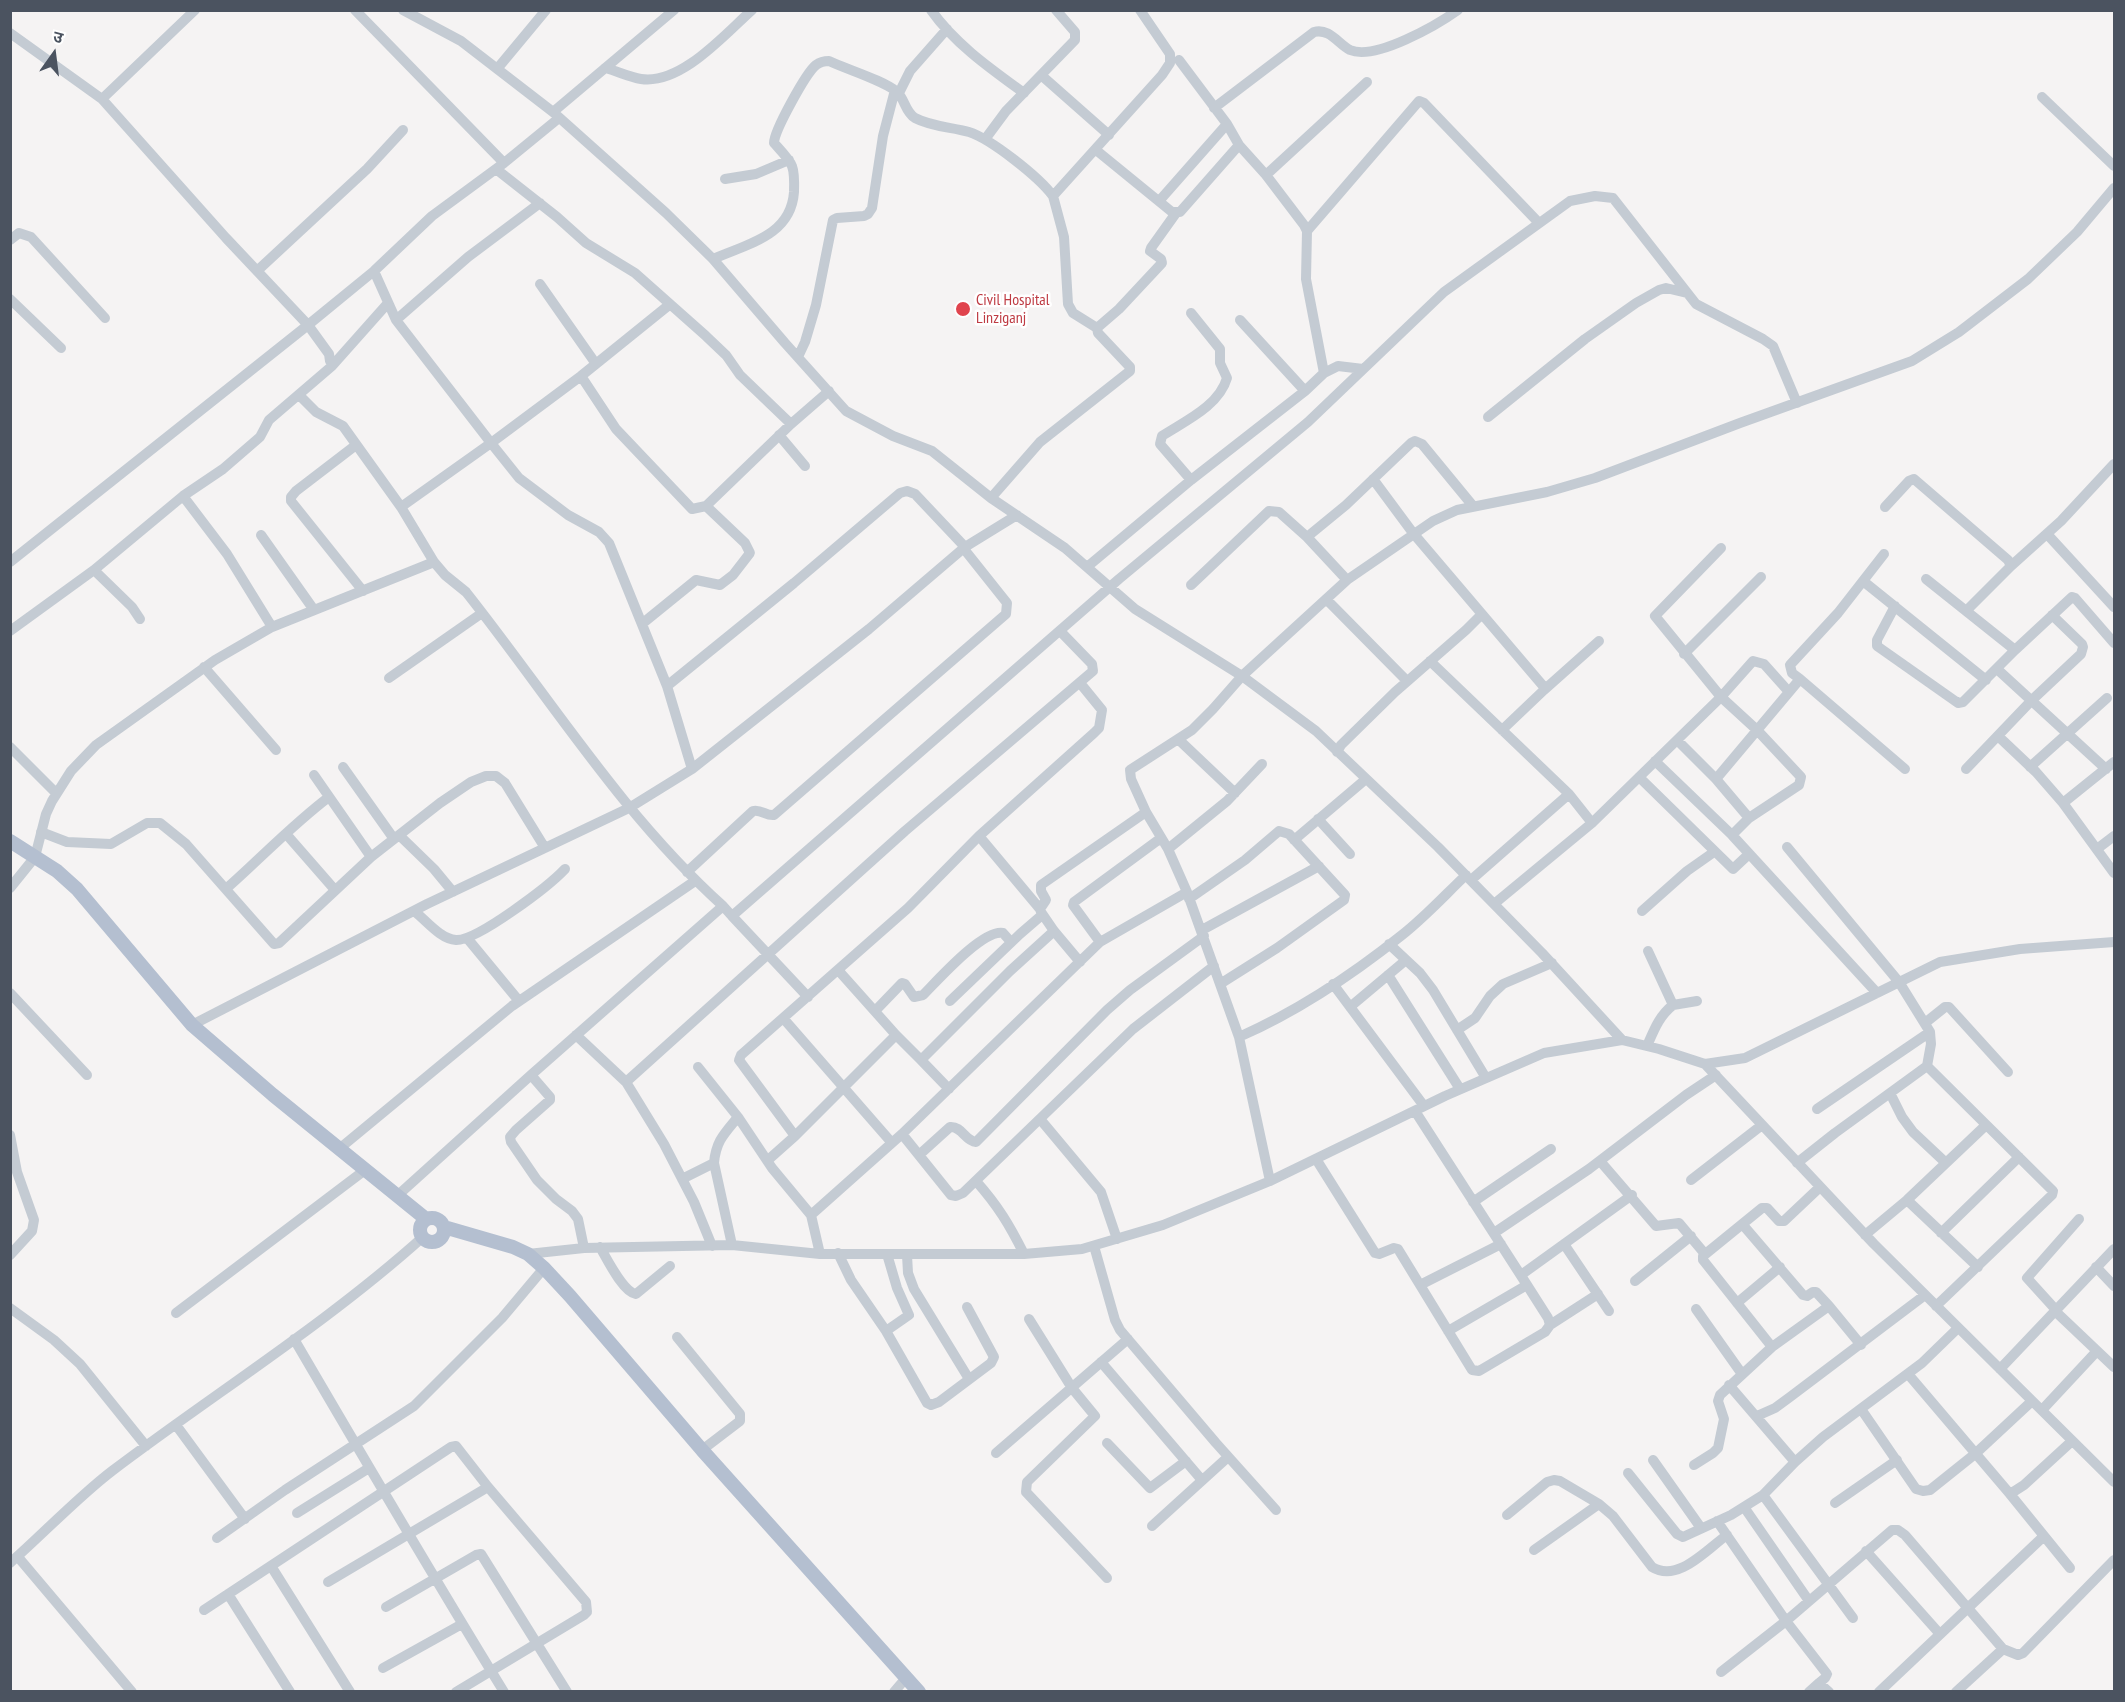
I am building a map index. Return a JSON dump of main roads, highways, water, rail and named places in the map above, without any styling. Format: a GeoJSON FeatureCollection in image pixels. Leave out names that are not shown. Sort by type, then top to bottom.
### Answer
{"type":"FeatureCollection","features":[{"type":"Feature","properties":{"kind":"main road"},"geometry":{"type":"LineString","coordinates":[[10,841],[57,871],[77,889],[192,1025],[397,1197],[426,1219],[435,1218],[444,1227],[528,1254],[544,1268],[702,1450],[919,1692]]}},
{"type":"Feature","properties":{"kind":"main road"},"geometry":{"type":"LineString","coordinates":[[426,1219],[420,1227],[423,1237],[430,1241],[438,1240],[443,1234],[444,1227]]}},
{"type":"Feature","properties":{"kind":"place","name":"Civil Hospital Linziganj"},"geometry":{"type":"Point","coordinates":[963,309]}}]}
